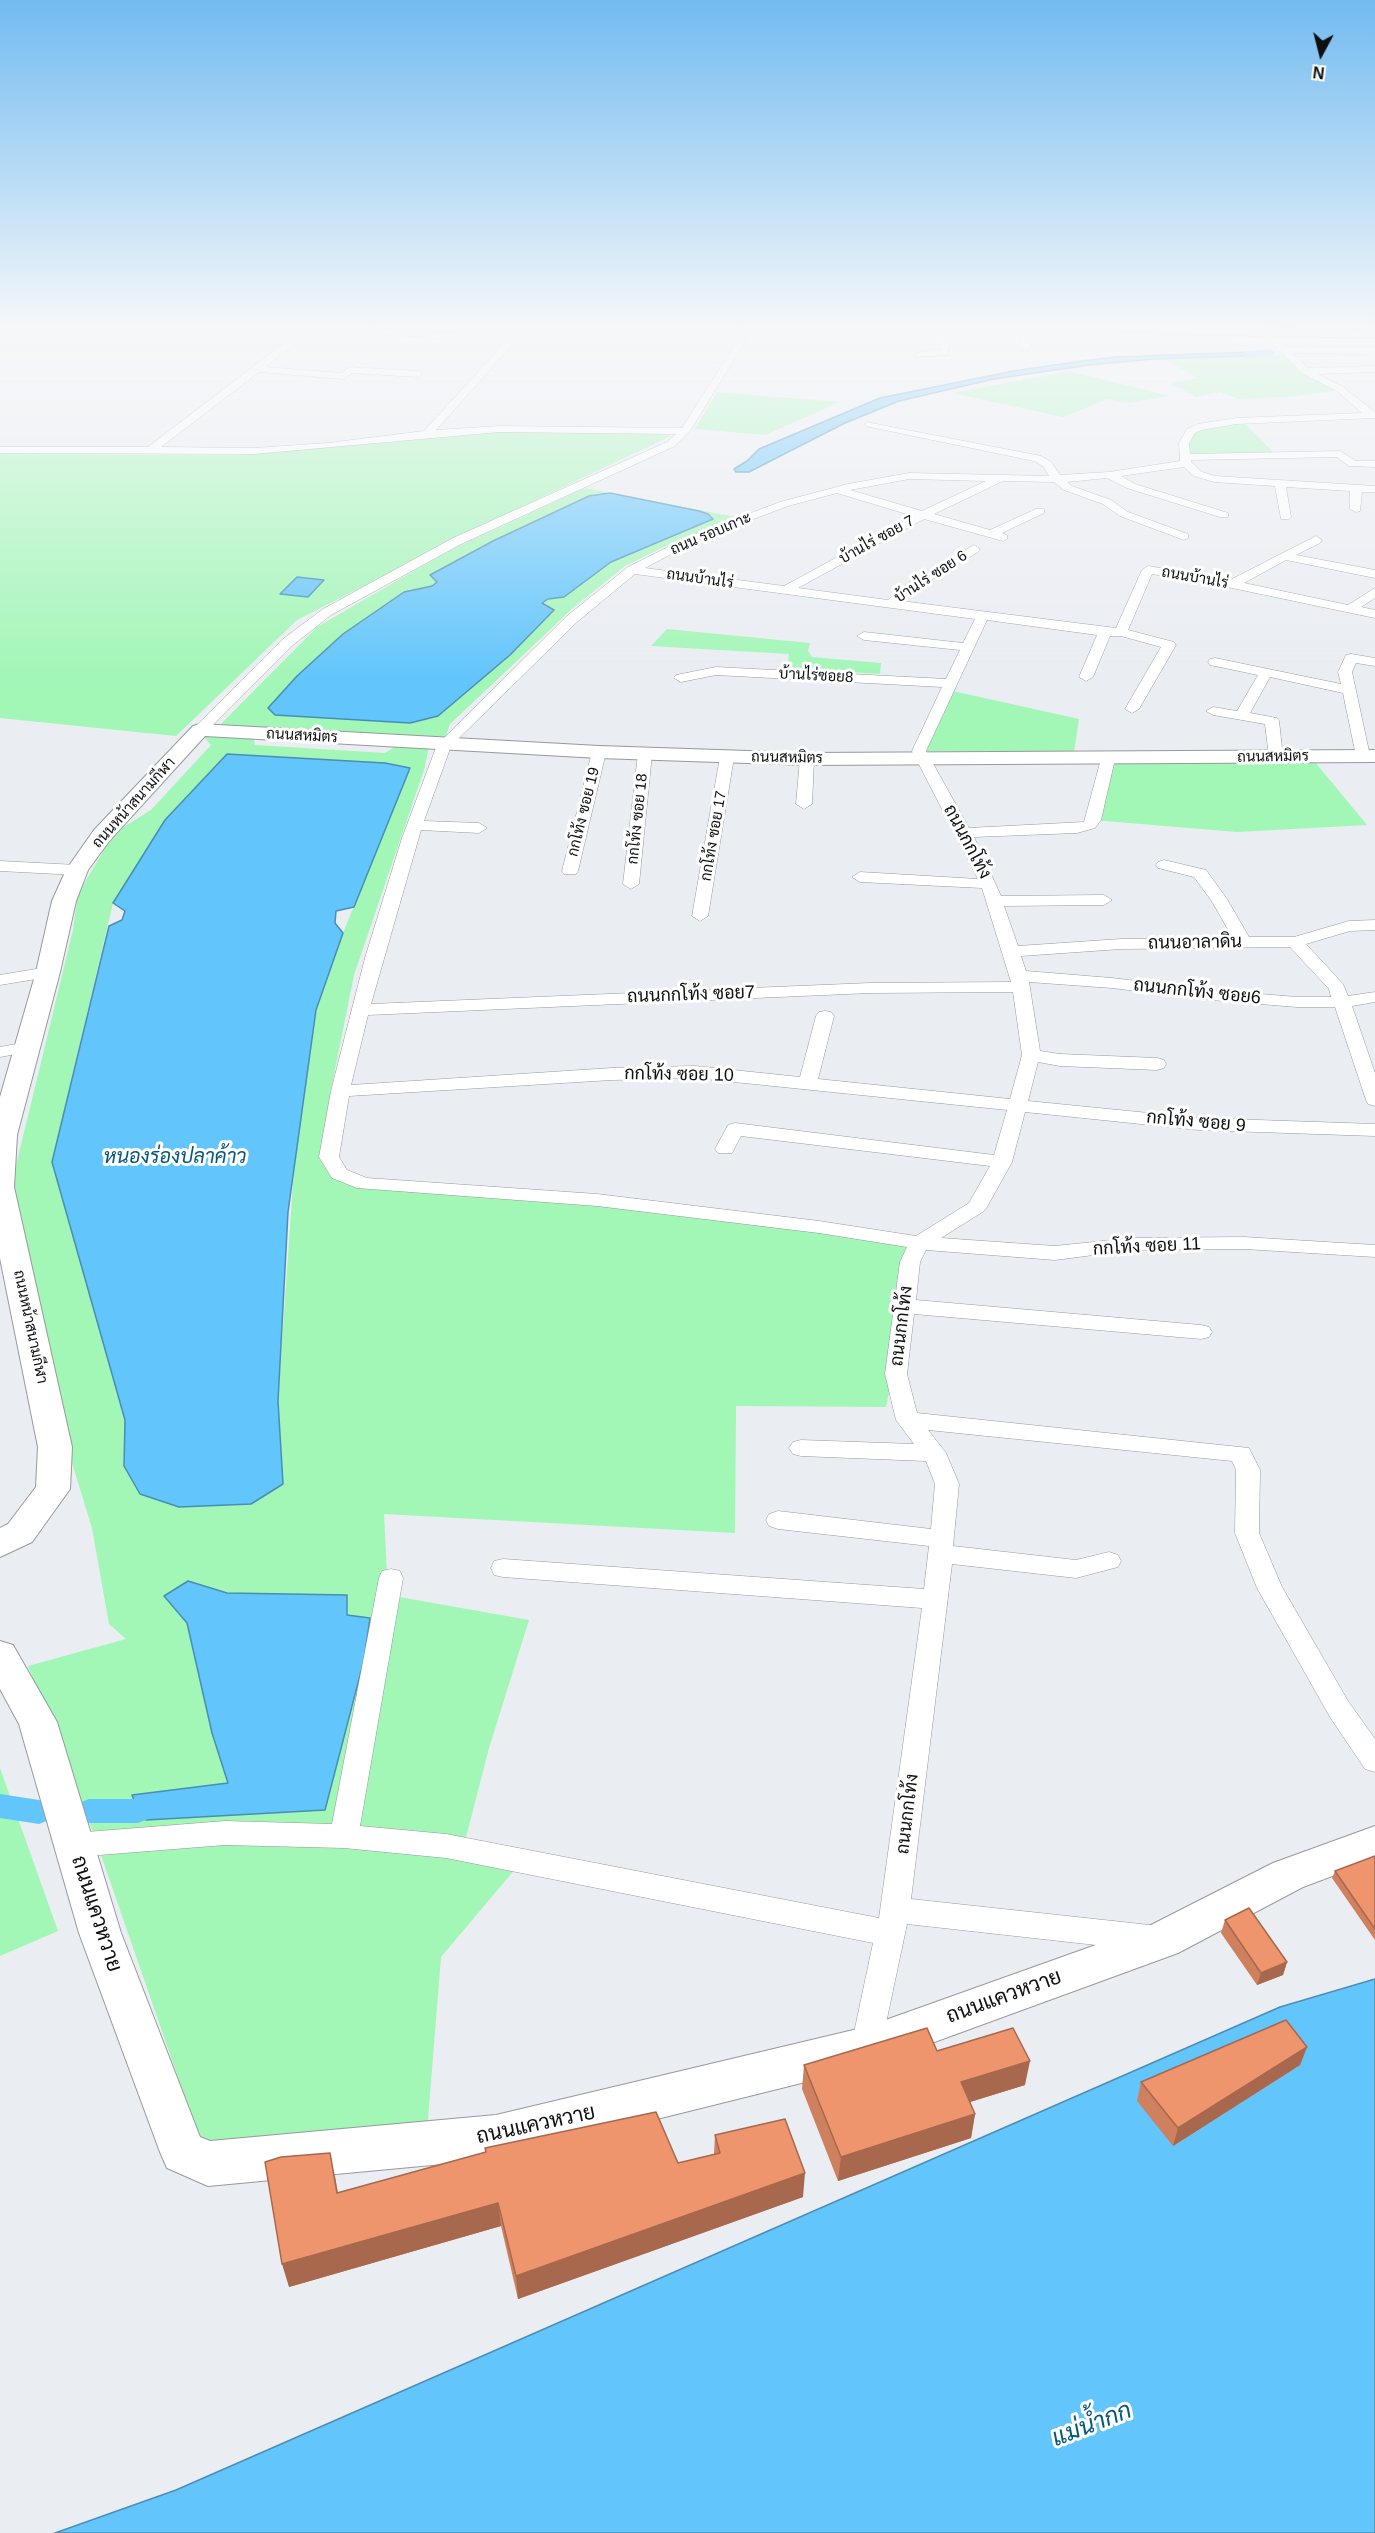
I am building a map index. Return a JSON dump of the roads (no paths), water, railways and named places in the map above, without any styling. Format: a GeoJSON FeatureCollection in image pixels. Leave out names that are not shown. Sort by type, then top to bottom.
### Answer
{"type":"FeatureCollection","features":[{"type":"Feature","properties":{"kind":"street"},"geometry":{"type":"LineString","coordinates":[[151,450],[161,442]]}},
{"type":"Feature","properties":{"kind":"street"},"geometry":{"type":"LineString","coordinates":[[0,450],[254,451],[359,442]]}},
{"type":"Feature","properties":{"kind":"street","name":"ถนนหน้าสนามกีฬา"},"geometry":{"type":"LineString","coordinates":[[0,1544],[20,1533],[53,1489],[56,1447],[0,1187],[2,1136],[48,972],[64,901],[77,870],[102,835],[200,730],[288,642],[327,612],[457,541],[673,442]]}},
{"type":"Feature","properties":{"kind":"street"},"geometry":{"type":"LineString","coordinates":[[959,442],[1037,458],[1047,464],[1057,479],[1068,488],[1107,502],[1111,507],[1184,536]]}},
{"type":"Feature","properties":{"kind":"street"},"geometry":{"type":"LineString","coordinates":[[1184,442],[1185,460],[1198,474],[1214,479],[1375,489]]}},
{"type":"Feature","properties":{"kind":"street","name":"ถนน รอบเกาะ"},"geometry":{"type":"LineString","coordinates":[[444,745],[572,619],[632,570],[694,538],[784,504],[838,490],[909,476],[1057,479],[1109,475],[1185,460],[1340,454],[1353,464],[1375,464]]}},
{"type":"Feature","properties":{"kind":"street"},"geometry":{"type":"LineString","coordinates":[[1109,475],[1131,486],[1224,515]]}},
{"type":"Feature","properties":{"kind":"street"},"geometry":{"type":"LineString","coordinates":[[923,515],[999,479]]}},
{"type":"Feature","properties":{"kind":"street"},"geometry":{"type":"LineString","coordinates":[[1280,483],[1285,517]]}},
{"type":"Feature","properties":{"kind":"street"},"geometry":{"type":"LineString","coordinates":[[1356,488],[1356,509]]}},
{"type":"Feature","properties":{"kind":"street","name":"บ้านไร่ ซอย 7"},"geometry":{"type":"LineString","coordinates":[[838,490],[923,515]]}},
{"type":"Feature","properties":{"kind":"street"},"geometry":{"type":"LineString","coordinates":[[923,515],[997,535],[1040,511]]}},
{"type":"Feature","properties":{"kind":"street","name":"บ้านไร่ ซอย 7"},"geometry":{"type":"LineString","coordinates":[[783,591],[923,515]]}},
{"type":"Feature","properties":{"kind":"street"},"geometry":{"type":"LineString","coordinates":[[1232,584],[1316,540]]}},
{"type":"Feature","properties":{"kind":"street","name":"บ้านไร่ ซอย 6"},"geometry":{"type":"LineString","coordinates":[[889,605],[912,586],[974,549]]}},
{"type":"Feature","properties":{"kind":"street"},"geometry":{"type":"LineString","coordinates":[[1283,556],[1375,574]]}},
{"type":"Feature","properties":{"kind":"street","name":"ถนนบ้านไร่"},"geometry":{"type":"LineString","coordinates":[[632,570],[1105,632],[1121,632],[1148,570],[1232,584],[1375,614]]}},
{"type":"Feature","properties":{"kind":"street"},"geometry":{"type":"LineString","coordinates":[[1350,609],[1375,592]]}},
{"type":"Feature","properties":{"kind":"street"},"geometry":{"type":"LineString","coordinates":[[922,760],[920,751],[982,617]]}},
{"type":"Feature","properties":{"kind":"street"},"geometry":{"type":"LineString","coordinates":[[1086,678],[1105,632]]}},
{"type":"Feature","properties":{"kind":"street"},"geometry":{"type":"LineString","coordinates":[[1121,632],[1169,645],[1132,709]]}},
{"type":"Feature","properties":{"kind":"street"},"geometry":{"type":"LineString","coordinates":[[864,636],[967,647]]}},
{"type":"Feature","properties":{"kind":"street"},"geometry":{"type":"LineString","coordinates":[[1369,756],[1345,672],[1351,658],[1375,662]]}},
{"type":"Feature","properties":{"kind":"street"},"geometry":{"type":"LineString","coordinates":[[1215,662],[1349,690]]}},
{"type":"Feature","properties":{"kind":"street","name":"บ้านไร่ซอย8"},"geometry":{"type":"LineString","coordinates":[[681,678],[716,671],[951,683]]}},
{"type":"Feature","properties":{"kind":"street"},"geometry":{"type":"LineString","coordinates":[[1241,716],[1266,672]]}},
{"type":"Feature","properties":{"kind":"street"},"geometry":{"type":"LineString","coordinates":[[1213,711],[1272,721],[1276,757]]}},
{"type":"Feature","properties":{"kind":"street","name":"ถนนสหมิตร"},"geometry":{"type":"LineString","coordinates":[[200,730],[444,745],[807,759],[1369,756]]}},
{"type":"Feature","properties":{"kind":"street","name":"กกโท้ง ซอย 11"},"geometry":{"type":"LineString","coordinates":[[444,745],[415,825],[374,958],[340,1091],[329,1157],[339,1174],[356,1183],[597,1200],[819,1227],[919,1243],[1055,1253],[1132,1244],[1244,1243],[1375,1251]]}},
{"type":"Feature","properties":{"kind":"street","name":"กกโท้ง ซอย 19"},"geometry":{"type":"LineString","coordinates":[[570,871],[598,752]]}},
{"type":"Feature","properties":{"kind":"street","name":"กกโท้ง ซอย 18"},"geometry":{"type":"LineString","coordinates":[[631,884],[645,754]]}},
{"type":"Feature","properties":{"kind":"street","name":"กกโท้ง ซอย 17"},"geometry":{"type":"LineString","coordinates":[[700,916],[727,757]]}},
{"type":"Feature","properties":{"kind":"street"},"geometry":{"type":"LineString","coordinates":[[804,804],[807,759]]}},
{"type":"Feature","properties":{"kind":"street"},"geometry":{"type":"LineString","coordinates":[[964,833],[1077,828],[1090,825],[1108,759]]}},
{"type":"Feature","properties":{"kind":"street","name":"ถนนกกโท้ง"},"geometry":{"type":"LineString","coordinates":[[866,2047],[892,1922],[936,1599],[946,1484],[934,1453],[907,1420],[896,1374],[910,1262],[919,1243],[977,1207],[1002,1162],[1031,1055],[1020,982],[992,892],[964,833],[922,760]]}},
{"type":"Feature","properties":{"kind":"street"},"geometry":{"type":"LineString","coordinates":[[415,825],[479,828]]}},
{"type":"Feature","properties":{"kind":"street"},"geometry":{"type":"LineString","coordinates":[[1164,865],[1200,873],[1219,899],[1244,943]]}},
{"type":"Feature","properties":{"kind":"street"},"geometry":{"type":"LineString","coordinates":[[0,866],[77,870]]}},
{"type":"Feature","properties":{"kind":"street"},"geometry":{"type":"LineString","coordinates":[[860,878],[992,892],[1104,900]]}},
{"type":"Feature","properties":{"kind":"street","name":"ถนนอาลาดิน"},"geometry":{"type":"LineString","coordinates":[[1012,952],[1121,944],[1295,942],[1349,926],[1375,925]]}},
{"type":"Feature","properties":{"kind":"street"},"geometry":{"type":"LineString","coordinates":[[1295,942],[1337,988],[1375,1100]]}},
{"type":"Feature","properties":{"kind":"street"},"geometry":{"type":"LineString","coordinates":[[0,980],[48,972]]}},
{"type":"Feature","properties":{"kind":"street","name":"ถนนกกโท้ง ซอย7"},"geometry":{"type":"LineString","coordinates":[[361,1010],[1020,982]]}},
{"type":"Feature","properties":{"kind":"street","name":"ถนนกกโท้ง ซอย6"},"geometry":{"type":"LineString","coordinates":[[1020,982],[1112,983],[1297,1002],[1343,1002],[1375,997]]}},
{"type":"Feature","properties":{"kind":"street"},"geometry":{"type":"LineString","coordinates":[[808,1083],[825,1016]]}},
{"type":"Feature","properties":{"kind":"street"},"geometry":{"type":"LineString","coordinates":[[0,1052],[27,1047]]}},
{"type":"Feature","properties":{"kind":"street"},"geometry":{"type":"LineString","coordinates":[[1031,1055],[1060,1060],[1157,1064]]}},
{"type":"Feature","properties":{"kind":"street","name":"กกโท้ง ซอย 10"},"geometry":{"type":"LineString","coordinates":[[340,1091],[657,1072],[695,1072],[1017,1104]]}},
{"type":"Feature","properties":{"kind":"street","name":"กกโท้ง ซอย 9"},"geometry":{"type":"LineString","coordinates":[[1017,1104],[1199,1124],[1375,1130]]}},
{"type":"Feature","properties":{"kind":"street"},"geometry":{"type":"LineString","coordinates":[[725,1149],[735,1129],[1002,1162]]}},
{"type":"Feature","properties":{"kind":"street"},"geometry":{"type":"LineString","coordinates":[[905,1306],[1201,1332]]}},
{"type":"Feature","properties":{"kind":"street"},"geometry":{"type":"LineString","coordinates":[[907,1420],[1241,1454],[1248,1470],[1247,1533],[1270,1588],[1339,1709],[1375,1761]]}},
{"type":"Feature","properties":{"kind":"street"},"geometry":{"type":"LineString","coordinates":[[801,1448],[934,1453]]}},
{"type":"Feature","properties":{"kind":"street"},"geometry":{"type":"LineString","coordinates":[[778,1520],[941,1546],[1057,1569],[1076,1569],[1109,1561]]}},
{"type":"Feature","properties":{"kind":"street"},"geometry":{"type":"LineString","coordinates":[[503,1568],[936,1599]]}},
{"type":"Feature","properties":{"kind":"street"},"geometry":{"type":"LineString","coordinates":[[344,1836],[391,1578]]}},
{"type":"Feature","properties":{"kind":"street","name":"ถนนแควหวาย"},"geometry":{"type":"LineString","coordinates":[[0,1655],[38,1722],[100,1933],[183,2152],[208,2164],[496,2137],[866,2047],[1163,1940],[1288,1875],[1375,1843]]}},
{"type":"Feature","properties":{"kind":"street"},"geometry":{"type":"LineString","coordinates":[[74,1845],[225,1833],[344,1836],[446,1846],[892,1922],[1163,1940]]}},
{"type":"Feature","properties":{"kind":"water"},"geometry":{"type":"Polygon","coordinates":[[[775,442],[807,442],[749,472],[736,472],[734,469],[747,461],[759,449],[775,442]]]}},
{"type":"Feature","properties":{"kind":"water"},"geometry":{"type":"Polygon","coordinates":[[[610,493],[699,511],[708,514],[713,519],[611,562],[564,597],[548,599],[542,603],[554,610],[510,655],[438,716],[410,723],[275,715],[268,708],[297,676],[343,634],[404,592],[432,586],[437,582],[430,575],[493,541],[589,496],[610,493]]]}},
{"type":"Feature","properties":{"kind":"water"},"geometry":{"type":"Polygon","coordinates":[[[297,577],[324,580],[308,597],[280,594],[297,577]]]}},
{"type":"Feature","properties":{"kind":"water","name":"หนองร่องปลาค้าว"},"geometry":{"type":"Polygon","coordinates":[[[227,754],[385,763],[410,768],[354,907],[336,911],[335,923],[343,933],[316,1010],[288,1212],[278,1401],[283,1484],[251,1504],[179,1507],[140,1494],[124,1466],[125,1420],[52,1162],[109,926],[122,920],[125,911],[113,903],[165,820],[227,754]]]}},
{"type":"Feature","properties":{"kind":"water"},"geometry":{"type":"Polygon","coordinates":[[[188,1581],[227,1593],[347,1595],[347,1615],[370,1618],[364,1660],[325,1810],[146,1820],[138,1811],[132,1795],[228,1783],[212,1733],[187,1623],[164,1596],[188,1581]]]}},
{"type":"Feature","properties":{"kind":"water","name":"แม่น้ำกก"},"geometry":{"type":"Polygon","coordinates":[[[1375,1979],[1375,2533],[55,2533],[176,2490],[1280,2007],[1375,1979]]]}},
{"type":"Feature","properties":{"kind":"waterway"},"geometry":{"type":"LineString","coordinates":[[0,1806],[39,1812]]}},
{"type":"Feature","properties":{"kind":"waterway"},"geometry":{"type":"LineString","coordinates":[[89,1811],[138,1811]]}}]}
